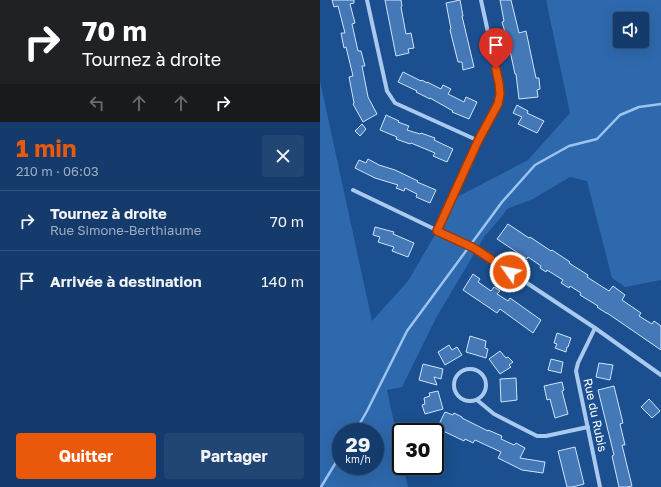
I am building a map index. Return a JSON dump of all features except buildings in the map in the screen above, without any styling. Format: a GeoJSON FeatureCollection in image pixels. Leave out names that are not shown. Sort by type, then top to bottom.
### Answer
{"type":"FeatureCollection","features":[{"type":"Feature","properties":{"kind":"street"},"geometry":{"type":"LineString","coordinates":[[367,0],[387,91],[395,103],[478,141]]}},
{"type":"Feature","properties":{"kind":"street"},"geometry":{"type":"LineString","coordinates":[[437,231],[478,141],[498,104],[500,94],[481,0]]}},
{"type":"Feature","properties":{"kind":"street"},"geometry":{"type":"LineString","coordinates":[[353,190],[474,248],[595,328],[661,375]]}},
{"type":"Feature","properties":{"kind":"street","name":"Rue du Rubis"},"geometry":{"type":"LineString","coordinates":[[595,328],[578,363],[576,371],[600,487]]}},
{"type":"Feature","properties":{"kind":"street"},"geometry":{"type":"LineString","coordinates":[[477,400],[481,397],[486,388],[484,378],[477,371],[472,369],[462,371],[455,379],[454,390],[457,395],[466,401],[477,400],[494,414],[537,436],[546,436],[588,428]]}},
{"type":"Feature","properties":{"kind":"shaded area"},"geometry":{"type":"Polygon","coordinates":[[[546,0],[661,0],[661,280],[625,287],[612,278],[587,181],[570,177],[533,199],[507,209],[484,237],[436,318],[402,387],[387,390],[394,423],[392,423],[392,475],[405,475],[408,487],[320,487],[320,81],[372,321],[408,281],[457,197],[528,160],[570,113],[546,0]]]}},
{"type":"Feature","properties":{"kind":"waterway"},"geometry":{"type":"LineString","coordinates":[[360,423],[407,331],[502,202],[535,165],[569,146],[597,139],[620,115],[639,107],[661,104]]}},
{"type":"Feature","properties":{"kind":"waterway"},"geometry":{"type":"LineString","coordinates":[[321,487],[332,469]]}},
{"type":"Feature","properties":{"kind":"route"},"geometry":{"type":"LineString","coordinates":[[496,69],[500,94],[498,104],[478,141],[437,231],[474,248],[510,272]]}}]}
